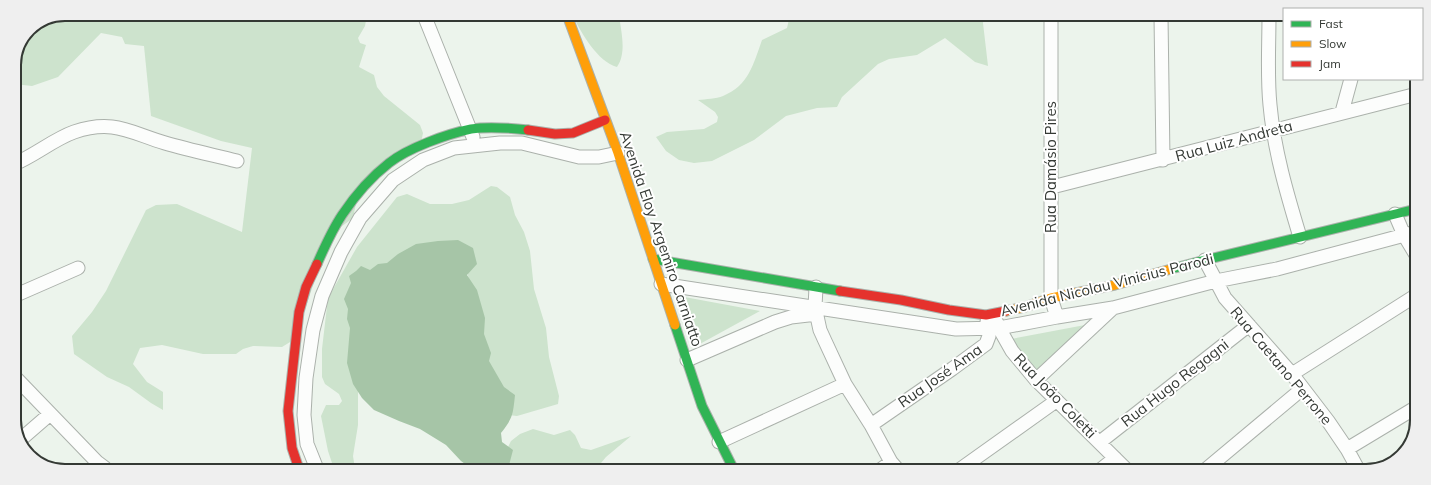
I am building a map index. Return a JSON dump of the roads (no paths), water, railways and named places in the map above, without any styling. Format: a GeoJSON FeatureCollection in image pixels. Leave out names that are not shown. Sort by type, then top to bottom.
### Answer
{"type":"FeatureCollection","features":[{"type":"Feature","properties":{"kind":"street"},"geometry":{"type":"LineString","coordinates":[[426,21],[471,129],[476,146]]}},
{"type":"Feature","properties":{"kind":"street","name":"Avenida Eloy Argemiro Carniatto"},"geometry":{"type":"LineString","coordinates":[[569,21],[618,153],[702,406],[731,464]]}},
{"type":"Feature","properties":{"kind":"street","name":"Rua Damásio Pires"},"geometry":{"type":"LineString","coordinates":[[1051,21],[1051,298],[1057,317]]}},
{"type":"Feature","properties":{"kind":"street"},"geometry":{"type":"LineString","coordinates":[[1162,21],[1162,160]]}},
{"type":"Feature","properties":{"kind":"street"},"geometry":{"type":"LineString","coordinates":[[1269,21],[1269,88],[1274,130],[1287,194],[1300,237]]}},
{"type":"Feature","properties":{"kind":"street"},"geometry":{"type":"LineString","coordinates":[[1342,112],[1351,80]]}},
{"type":"Feature","properties":{"kind":"street","name":"Rua Luiz Andreta"},"geometry":{"type":"LineString","coordinates":[[1052,187],[1410,96]]}},
{"type":"Feature","properties":{"kind":"street"},"geometry":{"type":"LineString","coordinates":[[297,464],[292,448],[288,411],[299,312],[306,288],[324,248],[342,215],[365,186],[389,163],[407,152],[440,138],[471,129],[505,127],[555,134],[573,133],[605,120]]}},
{"type":"Feature","properties":{"kind":"street"},"geometry":{"type":"LineString","coordinates":[[21,160],[72,133],[89,128],[109,126],[128,129],[165,142],[237,161]]}},
{"type":"Feature","properties":{"kind":"street"},"geometry":{"type":"LineString","coordinates":[[315,464],[307,444],[304,415],[306,378],[313,330],[322,296],[341,252],[360,218],[393,180],[423,160],[454,148],[500,143],[522,143],[579,157],[599,157],[618,153]]}},
{"type":"Feature","properties":{"kind":"street","name":"Avenida Nicolau Vinicius Parodi"},"geometry":{"type":"LineString","coordinates":[[653,259],[901,300],[949,310],[990,314],[1025,307],[1051,298],[1115,285],[1206,260],[1410,210]]}},
{"type":"Feature","properties":{"kind":"street"},"geometry":{"type":"LineString","coordinates":[[1395,214],[1410,233]]}},
{"type":"Feature","properties":{"kind":"street","name":"Avenida Nicolau Vinicius Parodi"},"geometry":{"type":"LineString","coordinates":[[661,284],[816,311],[956,330],[994,329],[1113,308],[1216,281],[1277,269],[1410,233]]}},
{"type":"Feature","properties":{"kind":"street","name":"Rua Caetano Perrone"},"geometry":{"type":"LineString","coordinates":[[1206,260],[1225,298],[1292,374],[1328,421],[1355,464]]}},
{"type":"Feature","properties":{"kind":"street"},"geometry":{"type":"LineString","coordinates":[[21,293],[78,268]]}},
{"type":"Feature","properties":{"kind":"street"},"geometry":{"type":"LineString","coordinates":[[816,287],[816,311],[825,341],[844,384],[894,464]]}},
{"type":"Feature","properties":{"kind":"street"},"geometry":{"type":"LineString","coordinates":[[1292,374],[1410,299]]}},
{"type":"Feature","properties":{"kind":"street"},"geometry":{"type":"LineString","coordinates":[[1036,380],[1113,308]]}},
{"type":"Feature","properties":{"kind":"street"},"geometry":{"type":"LineString","coordinates":[[687,360],[775,322],[816,311]]}},
{"type":"Feature","properties":{"kind":"street","name":"Rua João Coletti"},"geometry":{"type":"LineString","coordinates":[[990,314],[994,329],[1036,380],[1122,464]]}},
{"type":"Feature","properties":{"kind":"street","name":"Rua Hugo Regagni"},"geometry":{"type":"LineString","coordinates":[[1100,442],[1249,325]]}},
{"type":"Feature","properties":{"kind":"street","name":"Rua José Ama"},"geometry":{"type":"LineString","coordinates":[[870,425],[986,344],[994,329]]}},
{"type":"Feature","properties":{"kind":"street"},"geometry":{"type":"LineString","coordinates":[[21,383],[101,464]]}},
{"type":"Feature","properties":{"kind":"street"},"geometry":{"type":"LineString","coordinates":[[719,442],[844,384]]}},
{"type":"Feature","properties":{"kind":"street"},"geometry":{"type":"LineString","coordinates":[[1212,464],[1302,388]]}},
{"type":"Feature","properties":{"kind":"street"},"geometry":{"type":"LineString","coordinates":[[967,464],[1056,401]]}},
{"type":"Feature","properties":{"kind":"street"},"geometry":{"type":"LineString","coordinates":[[1347,450],[1410,411]]}},
{"type":"Feature","properties":{"kind":"street"},"geometry":{"type":"LineString","coordinates":[[24,437],[50,414]]}},
{"type":"Feature","properties":{"kind":"street"},"geometry":{"type":"LineString","coordinates":[[1108,464],[1115,458]]}}]}
